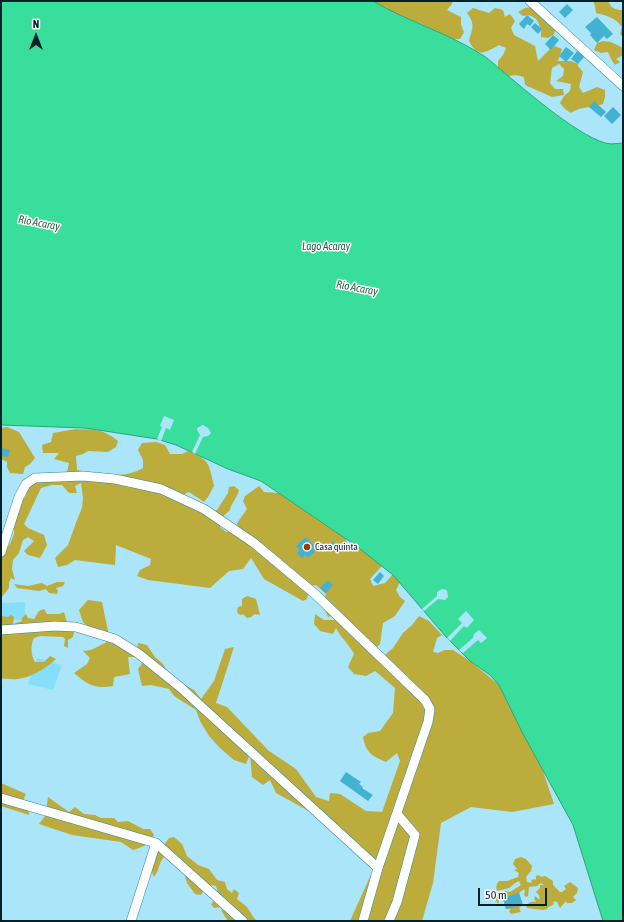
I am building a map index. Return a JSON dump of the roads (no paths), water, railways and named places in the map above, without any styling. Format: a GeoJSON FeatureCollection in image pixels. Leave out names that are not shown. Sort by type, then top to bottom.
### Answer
{"type":"FeatureCollection","features":[{"type":"Feature","properties":{"kind":"street"},"geometry":{"type":"LineString","coordinates":[[530,1],[623,86]]}},
{"type":"Feature","properties":{"kind":"street"},"geometry":{"type":"LineString","coordinates":[[1,552],[19,497],[26,484],[35,478],[84,476],[114,479],[161,489],[204,509],[254,543],[315,594],[425,700],[430,709],[428,722],[378,868],[363,921]]}},
{"type":"Feature","properties":{"kind":"street"},"geometry":{"type":"LineString","coordinates":[[1,630],[55,626],[76,627],[115,639],[139,654],[180,687],[378,868]]}},
{"type":"Feature","properties":{"kind":"street"},"geometry":{"type":"LineString","coordinates":[[1,798],[156,843],[243,921]]}},
{"type":"Feature","properties":{"kind":"street"},"geometry":{"type":"LineString","coordinates":[[389,921],[397,902],[415,835],[397,814]]}},
{"type":"Feature","properties":{"kind":"street"},"geometry":{"type":"LineString","coordinates":[[131,921],[156,843]]}},
{"type":"Feature","properties":{"kind":"water","name":"Lago Acaray"},"geometry":{"type":"Polygon","coordinates":[[[1,1],[373,1],[457,41],[484,56],[554,113],[586,134],[599,141],[611,144],[623,143],[623,921],[603,921],[573,825],[522,732],[499,685],[490,675],[470,661],[447,638],[393,575],[355,545],[261,481],[228,469],[176,445],[157,439],[85,428],[1,425],[1,1]]]}},
{"type":"Feature","properties":{"kind":"place","name":"Casa quinta"},"geometry":{"type":"Point","coordinates":[307,547]}},
{"type":"Feature","properties":{"kind":"water label","name":"Río Acaray"},"geometry":{"type":"Point","coordinates":[39,223]}},
{"type":"Feature","properties":{"kind":"water label","name":"Río Acaray"},"geometry":{"type":"Point","coordinates":[357,288]}}]}
